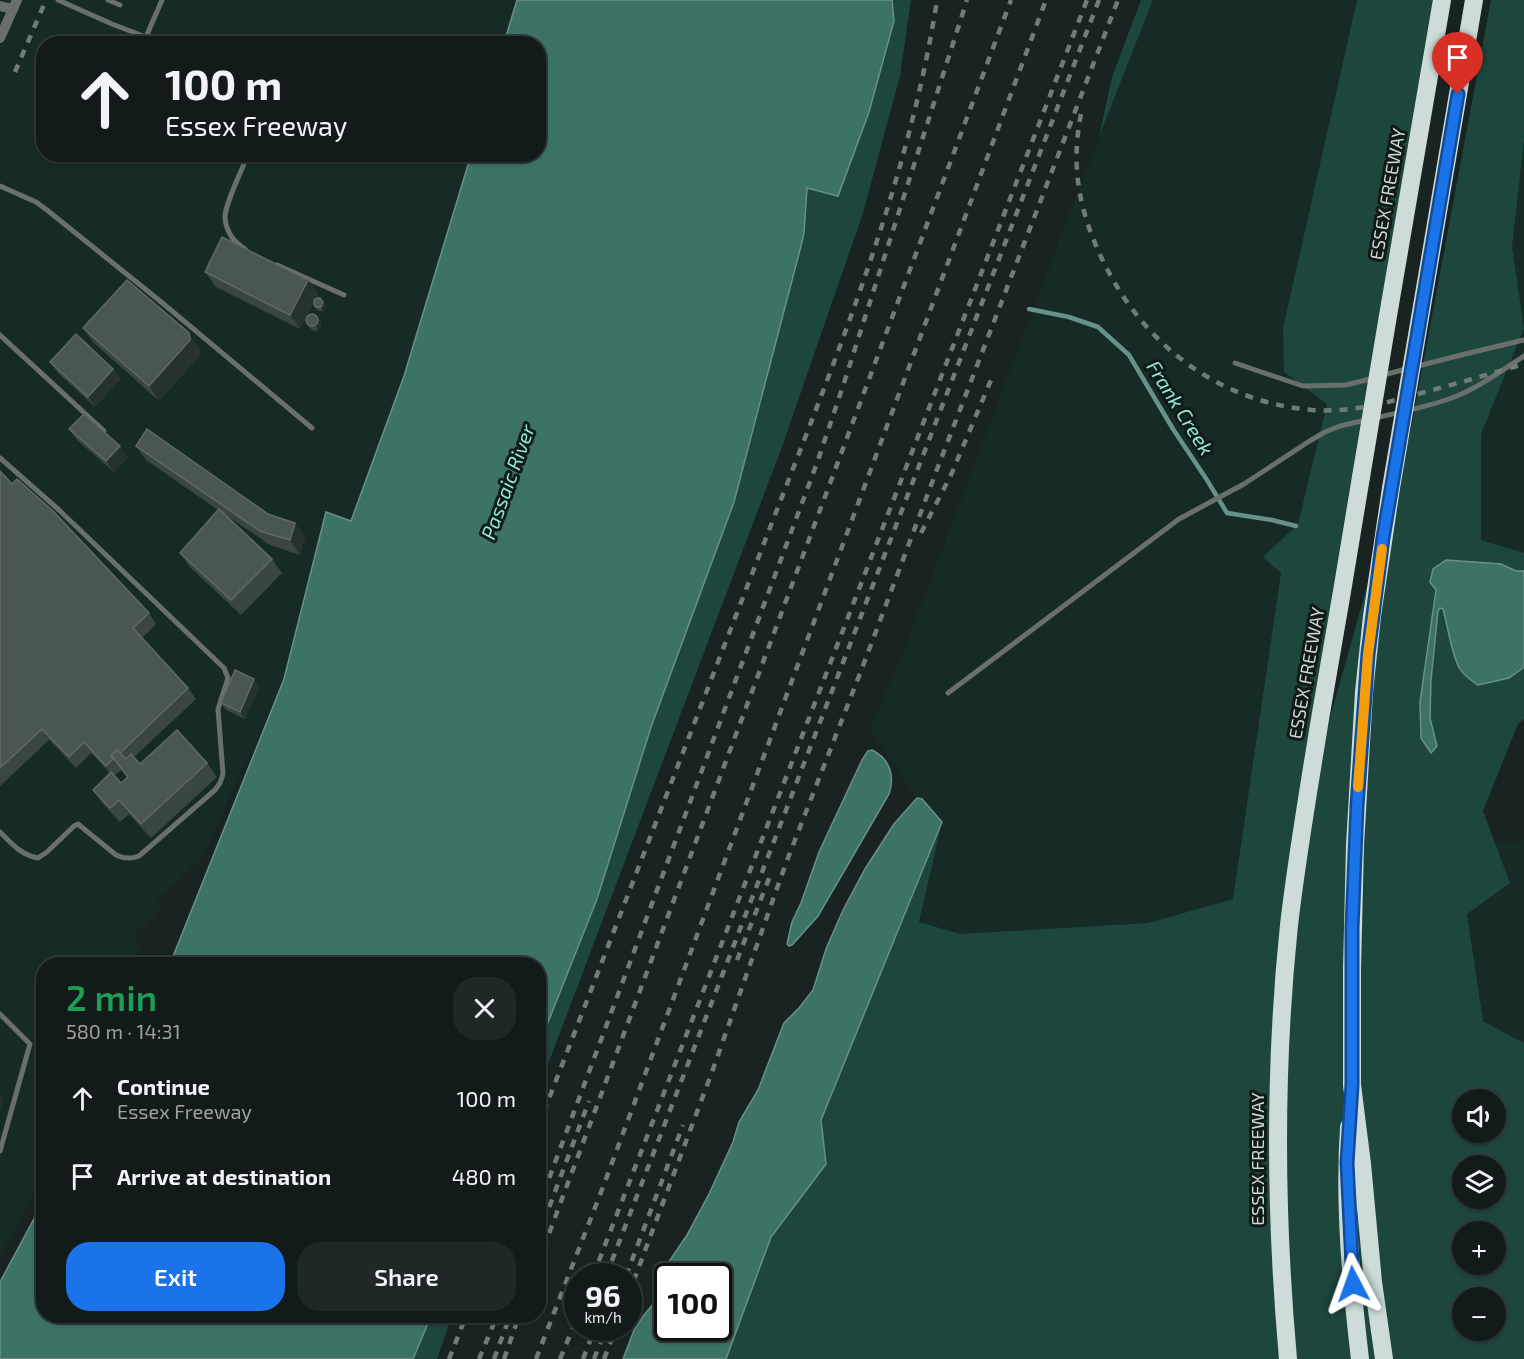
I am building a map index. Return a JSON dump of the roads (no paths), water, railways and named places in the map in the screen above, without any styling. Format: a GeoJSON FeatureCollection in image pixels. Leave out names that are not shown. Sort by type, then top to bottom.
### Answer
{"type":"FeatureCollection","features":[{"type":"Feature","properties":{"kind":"highway","name":"ESSEX FREEWAY"},"geometry":{"type":"LineString","coordinates":[[1288,1359],[1281,1273],[1277,1163],[1278,1074],[1284,976],[1294,884],[1442,0]]}},
{"type":"Feature","properties":{"kind":"highway"},"geometry":{"type":"LineString","coordinates":[[1360,1359],[1351,1261],[1347,1163],[1352,1085],[1352,928],[1362,730],[1372,616],[1391,488],[1474,0]]}},
{"type":"Feature","properties":{"kind":"highway"},"geometry":{"type":"LineString","coordinates":[[1352,1085],[1373,1282],[1384,1359]]}},
{"type":"Feature","properties":{"kind":"highway"},"geometry":{"type":"LineString","coordinates":[[1373,1282],[1396,1359]]}},
{"type":"Feature","properties":{"kind":"street"},"geometry":{"type":"LineString","coordinates":[[0,6],[15,5],[0,38]]}},
{"type":"Feature","properties":{"kind":"lane"},"geometry":{"type":"LineString","coordinates":[[58,0],[73,3],[144,36]]}},
{"type":"Feature","properties":{"kind":"lane"},"geometry":{"type":"LineString","coordinates":[[108,0],[120,4]]}},
{"type":"Feature","properties":{"kind":"lane"},"geometry":{"type":"LineString","coordinates":[[146,36],[162,0]]}},
{"type":"Feature","properties":{"kind":"lane"},"geometry":{"type":"LineString","coordinates":[[245,162],[227,206],[225,217],[228,231],[237,244],[249,253]]}},
{"type":"Feature","properties":{"kind":"lane"},"geometry":{"type":"LineString","coordinates":[[0,186],[36,202],[47,210],[312,428]]}},
{"type":"Feature","properties":{"kind":"lane"},"geometry":{"type":"LineString","coordinates":[[270,262],[344,295]]}},
{"type":"Feature","properties":{"kind":"lane"},"geometry":{"type":"LineString","coordinates":[[0,335],[104,431]]}},
{"type":"Feature","properties":{"kind":"lane"},"geometry":{"type":"LineString","coordinates":[[1235,363],[1303,386],[1346,385],[1524,340]]}},
{"type":"Feature","properties":{"kind":"lane"},"geometry":{"type":"LineString","coordinates":[[948,693],[1179,519],[1244,484],[1308,442],[1340,426],[1454,397],[1480,384],[1524,356]]}},
{"type":"Feature","properties":{"kind":"lane"},"geometry":{"type":"LineString","coordinates":[[0,458],[59,510],[224,668],[228,678],[218,709],[223,774],[220,783],[139,856],[122,858],[116,855],[78,824],[38,858],[27,856],[0,832]]}},
{"type":"Feature","properties":{"kind":"lane"},"geometry":{"type":"LineString","coordinates":[[0,1014],[30,1044],[0,1151]]}},
{"type":"Feature","properties":{"kind":"water","name":"Passaic River"},"geometry":{"type":"Polygon","coordinates":[[[517,0],[892,0],[894,21],[869,112],[838,196],[807,188],[801,246],[734,502],[651,727],[597,899],[546,1027],[546,957],[173,957],[284,679],[326,512],[351,521],[404,376],[469,162],[546,162],[546,36],[506,36],[517,0]]]}},
{"type":"Feature","properties":{"kind":"water"},"geometry":{"type":"Polygon","coordinates":[[[1446,560],[1501,564],[1516,571],[1524,571],[1524,667],[1509,678],[1478,685],[1464,674],[1457,663],[1443,609],[1440,608],[1431,680],[1430,718],[1437,746],[1431,753],[1421,738],[1420,702],[1436,590],[1430,582],[1433,569],[1446,560]]]}},
{"type":"Feature","properties":{"kind":"water"},"geometry":{"type":"Polygon","coordinates":[[[872,750],[883,758],[890,769],[889,794],[818,916],[789,946],[787,944],[792,922],[819,852],[862,760],[868,751],[872,750]]]}},
{"type":"Feature","properties":{"kind":"water"},"geometry":{"type":"Polygon","coordinates":[[[917,798],[922,799],[942,822],[821,1120],[826,1164],[771,1237],[726,1359],[623,1359],[630,1341],[642,1341],[642,1318],[654,1303],[654,1341],[732,1341],[732,1263],[668,1263],[687,1235],[709,1194],[733,1142],[739,1122],[758,1090],[784,1023],[813,990],[826,949],[843,910],[865,869],[894,824],[917,798]]]}},
{"type":"Feature","properties":{"kind":"water"},"geometry":{"type":"Polygon","coordinates":[[[36,1215],[36,1323],[428,1323],[413,1359],[0,1359],[0,1282],[36,1215]]]}},
{"type":"Feature","properties":{"kind":"waterway","name":"Frank Creek"},"geometry":{"type":"LineString","coordinates":[[1029,309],[1069,317],[1098,327],[1129,355],[1227,513],[1296,526]]}},
{"type":"Feature","properties":{"kind":"railway"},"geometry":{"type":"LineString","coordinates":[[15,72],[46,0]]}},
{"type":"Feature","properties":{"kind":"railway"},"geometry":{"type":"LineString","coordinates":[[546,1106],[817,406],[866,273],[908,138],[937,0]]}},
{"type":"Feature","properties":{"kind":"railway"},"geometry":{"type":"LineString","coordinates":[[546,1187],[817,463],[967,0]]}},
{"type":"Feature","properties":{"kind":"railway"},"geometry":{"type":"LineString","coordinates":[[546,1242],[1011,0]]}},
{"type":"Feature","properties":{"kind":"railway"},"geometry":{"type":"LineString","coordinates":[[536,1359],[603,1187],[1046,0]]}},
{"type":"Feature","properties":{"kind":"railway"},"geometry":{"type":"LineString","coordinates":[[598,1263],[1087,0]]}},
{"type":"Feature","properties":{"kind":"railway"},"geometry":{"type":"LineString","coordinates":[[611,1263],[1099,0]]}},
{"type":"Feature","properties":{"kind":"railway"},"geometry":{"type":"LineString","coordinates":[[640,1263],[712,1072],[786,863],[1118,0]]}},
{"type":"Feature","properties":{"kind":"railway"},"geometry":{"type":"LineString","coordinates":[[1081,114],[1077,154],[1079,191],[1089,227],[1104,263],[1121,293],[1163,344],[1188,365],[1216,382],[1278,405],[1312,410],[1343,410],[1388,402],[1524,364]]}},
{"type":"Feature","properties":{"kind":"railway"},"geometry":{"type":"LineString","coordinates":[[921,533],[951,475],[991,380]]}},
{"type":"Feature","properties":{"kind":"railway"},"geometry":{"type":"LineString","coordinates":[[737,960],[772,871]]}},
{"type":"Feature","properties":{"kind":"railway"},"geometry":{"type":"LineString","coordinates":[[546,1216],[589,1101]]}},
{"type":"Feature","properties":{"kind":"railway"},"geometry":{"type":"LineString","coordinates":[[631,1263],[683,1125]]}},
{"type":"Feature","properties":{"kind":"railway"},"geometry":{"type":"LineString","coordinates":[[449,1359],[463,1323]]}},
{"type":"Feature","properties":{"kind":"railway"},"geometry":{"type":"LineString","coordinates":[[479,1359],[494,1323]]}},
{"type":"Feature","properties":{"kind":"railway"},"geometry":{"type":"LineString","coordinates":[[494,1359],[507,1323]]}},
{"type":"Feature","properties":{"kind":"railway"},"geometry":{"type":"LineString","coordinates":[[504,1359],[517,1323]]}},
{"type":"Feature","properties":{"kind":"railway"},"geometry":{"type":"LineString","coordinates":[[560,1359],[568,1341]]}},
{"type":"Feature","properties":{"kind":"railway"},"geometry":{"type":"LineString","coordinates":[[583,1359],[590,1341]]}},
{"type":"Feature","properties":{"kind":"railway"},"geometry":{"type":"LineString","coordinates":[[594,1359],[601,1341]]}},
{"type":"Feature","properties":{"kind":"railway"},"geometry":{"type":"LineString","coordinates":[[604,1359],[611,1341]]}}]}
